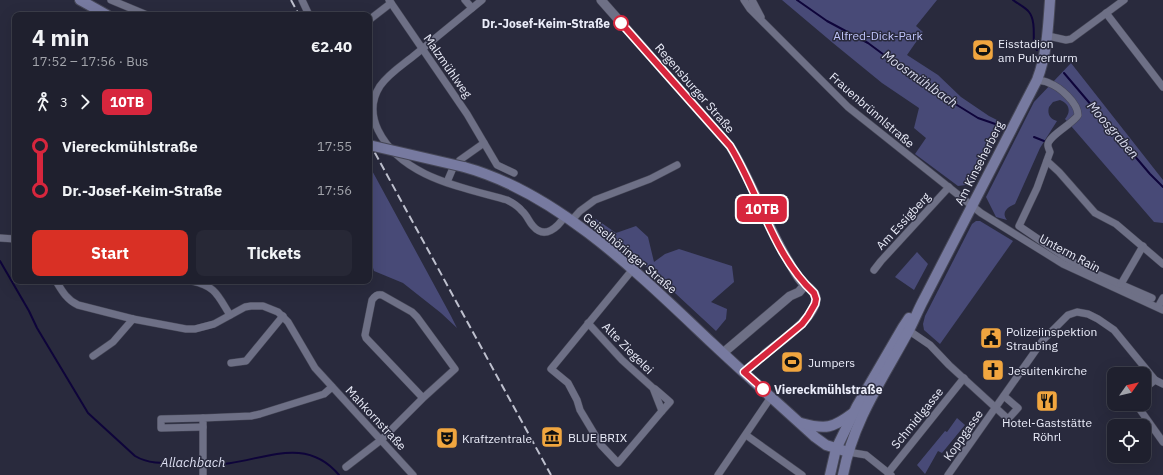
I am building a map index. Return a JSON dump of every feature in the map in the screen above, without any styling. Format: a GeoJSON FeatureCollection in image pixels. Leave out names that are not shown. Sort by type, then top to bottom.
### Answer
{"type":"FeatureCollection","features":[{"type":"Feature","properties":{"kind":"main road"},"geometry":{"type":"LineString","coordinates":[[80,0],[102,12]]}},
{"type":"Feature","properties":{"kind":"main road","name":"Am Kinseherberg"},"geometry":{"type":"LineString","coordinates":[[906,329],[924,299],[1037,80],[1044,59],[1048,36],[1050,0]]}},
{"type":"Feature","properties":{"kind":"main road","name":"Geiselhöringer Straße"},"geometry":{"type":"LineString","coordinates":[[372,146],[464,167],[494,177],[513,185],[568,219],[633,269],[815,437],[826,445],[848,452]]}},
{"type":"Feature","properties":{"kind":"main road"},"geometry":{"type":"LineString","coordinates":[[830,475],[836,449],[855,412],[906,329]]}},
{"type":"Feature","properties":{"kind":"main road"},"geometry":{"type":"LineString","coordinates":[[843,475],[848,452],[863,412],[906,329]]}},
{"type":"Feature","properties":{"kind":"main road"},"geometry":{"type":"LineString","coordinates":[[799,422],[824,428],[855,412]]}},
{"type":"Feature","properties":{"kind":"street"},"geometry":{"type":"LineString","coordinates":[[111,0],[140,12]]}},
{"type":"Feature","properties":{"kind":"street"},"geometry":{"type":"LineString","coordinates":[[302,0],[308,12]]}},
{"type":"Feature","properties":{"kind":"street"},"geometry":{"type":"LineString","coordinates":[[465,0],[472,8]]}},
{"type":"Feature","properties":{"kind":"street"},"geometry":{"type":"LineString","coordinates":[[372,110],[376,94],[381,85],[395,71],[482,0]]}},
{"type":"Feature","properties":{"kind":"street","name":"Regensburger Straße"},"geometry":{"type":"LineString","coordinates":[[601,0],[730,146],[740,163],[781,248],[798,276],[814,293],[816,299],[815,304],[802,324],[744,372]]}},
{"type":"Feature","properties":{"kind":"street","name":"Frauenbrünnlstraße"},"geometry":{"type":"LineString","coordinates":[[744,0],[750,9],[848,107],[972,205]]}},
{"type":"Feature","properties":{"kind":"street","name":"Frauenbrünnlstraße"},"geometry":{"type":"LineString","coordinates":[[752,0],[764,23]]}},
{"type":"Feature","properties":{"kind":"street"},"geometry":{"type":"LineString","coordinates":[[1048,36],[1066,40],[1071,39],[1124,0]]}},
{"type":"Feature","properties":{"kind":"street","name":"Malzmühlweg"},"geometry":{"type":"LineString","coordinates":[[372,17],[390,2],[467,114],[497,165],[514,173]]}},
{"type":"Feature","properties":{"kind":"street"},"geometry":{"type":"LineString","coordinates":[[1106,14],[1163,87]]}},
{"type":"Feature","properties":{"kind":"street"},"geometry":{"type":"LineString","coordinates":[[1037,80],[1054,85],[1073,101],[1078,110],[1078,115],[1077,118],[1064,129],[1051,137],[1048,141],[1050,152],[1048,161],[1019,226],[1064,261],[1152,298]]}},
{"type":"Feature","properties":{"kind":"street"},"geometry":{"type":"LineString","coordinates":[[372,120],[380,136],[401,159],[420,171],[447,182],[507,200],[524,212],[533,227],[545,233],[554,229],[595,200],[650,179],[677,165]]}},
{"type":"Feature","properties":{"kind":"street"},"geometry":{"type":"LineString","coordinates":[[447,182],[452,168],[460,160],[484,144]]}},
{"type":"Feature","properties":{"kind":"street"},"geometry":{"type":"LineString","coordinates":[[1048,161],[1095,213],[1116,224],[1163,264]]}},
{"type":"Feature","properties":{"kind":"street","name":"Am Essigberg"},"geometry":{"type":"LineString","coordinates":[[874,270],[950,187]]}},
{"type":"Feature","properties":{"kind":"street","name":"Unterm Rain"},"geometry":{"type":"LineString","coordinates":[[972,205],[981,213],[1064,261],[1160,309]]}},
{"type":"Feature","properties":{"kind":"street"},"geometry":{"type":"LineString","coordinates":[[0,238],[12,240]]}},
{"type":"Feature","properties":{"kind":"street"},"geometry":{"type":"LineString","coordinates":[[1121,284],[1143,246]]}},
{"type":"Feature","properties":{"kind":"street","name":"Alte Ziegelei"},"geometry":{"type":"LineString","coordinates":[[588,323],[622,360],[670,402],[618,463],[606,451],[580,410],[577,400],[568,383],[551,370],[588,323],[633,269]]}},
{"type":"Feature","properties":{"kind":"street"},"geometry":{"type":"LineString","coordinates":[[58,284],[66,297],[78,305],[133,319],[178,328],[195,329],[214,324],[245,307],[257,305],[272,309],[283,316],[288,322],[315,368],[332,387]]}},
{"type":"Feature","properties":{"kind":"street"},"geometry":{"type":"LineString","coordinates":[[206,284],[216,292],[230,315]]}},
{"type":"Feature","properties":{"kind":"street"},"geometry":{"type":"LineString","coordinates":[[723,353],[790,296],[799,292],[805,285]]}},
{"type":"Feature","properties":{"kind":"street"},"geometry":{"type":"LineString","coordinates":[[346,467],[381,440],[423,398],[455,370],[412,312],[382,295],[375,296],[372,300],[365,335],[366,338],[423,398]]}},
{"type":"Feature","properties":{"kind":"street"},"geometry":{"type":"LineString","coordinates":[[1160,309],[1163,298]]}},
{"type":"Feature","properties":{"kind":"street","name":"Koppgasse"},"geometry":{"type":"LineString","coordinates":[[948,475],[1043,340],[1068,315],[1077,312],[1088,314],[1114,330],[1155,380]]}},
{"type":"Feature","properties":{"kind":"street"},"geometry":{"type":"LineString","coordinates":[[231,363],[246,361],[283,316]]}},
{"type":"Feature","properties":{"kind":"street"},"geometry":{"type":"LineString","coordinates":[[93,356],[113,342],[133,319]]}},
{"type":"Feature","properties":{"kind":"street"},"geometry":{"type":"LineString","coordinates":[[906,329],[930,345],[949,365],[1008,419],[1018,408],[1004,396]]}},
{"type":"Feature","properties":{"kind":"street","name":"Schmidlgasse"},"geometry":{"type":"LineString","coordinates":[[889,474],[964,378]]}},
{"type":"Feature","properties":{"kind":"street"},"geometry":{"type":"LineString","coordinates":[[1151,383],[1155,380],[1163,384]]}},
{"type":"Feature","properties":{"kind":"street","name":"Mahkornstraße"},"geometry":{"type":"LineString","coordinates":[[203,427],[161,428],[161,419],[251,416],[324,394],[332,387],[413,475]]}},
{"type":"Feature","properties":{"kind":"street","name":"Alte Ziegelei"},"geometry":{"type":"LineString","coordinates":[[653,388],[662,411]]}},
{"type":"Feature","properties":{"kind":"street"},"geometry":{"type":"LineString","coordinates":[[718,475],[772,397]]}},
{"type":"Feature","properties":{"kind":"street"},"geometry":{"type":"LineString","coordinates":[[1141,411],[1163,442]]}},
{"type":"Feature","properties":{"kind":"street"},"geometry":{"type":"LineString","coordinates":[[178,418],[178,427]]}},
{"type":"Feature","properties":{"kind":"street"},"geometry":{"type":"LineString","coordinates":[[202,418],[203,475]]}},
{"type":"Feature","properties":{"kind":"street"},"geometry":{"type":"LineString","coordinates":[[746,436],[802,475]]}},
{"type":"Feature","properties":{"kind":"street"},"geometry":{"type":"LineString","coordinates":[[848,452],[866,455],[889,474]]}},
{"type":"Feature","properties":{"kind":"green space","name":"Alfred-Dick-Park"},"geometry":{"type":"Polygon","coordinates":[[[782,0],[937,0],[916,26],[923,32],[907,55],[938,75],[961,97],[989,116],[1005,124],[973,184],[958,186],[915,154],[926,138],[914,128],[919,108],[882,83],[782,0]]]}},
{"type":"Feature","properties":{"kind":"green space"},"geometry":{"type":"Polygon","coordinates":[[[1071,63],[1163,180],[1163,223],[1154,222],[1065,119],[1069,111],[1068,106],[1060,100],[1053,102],[1049,107],[1048,112],[1050,116],[1057,121],[1040,148],[1015,204],[1006,210],[1005,217],[1007,220],[996,217],[986,197],[1034,102],[1071,63]]]}},
{"type":"Feature","properties":{"kind":"green space"},"geometry":{"type":"Polygon","coordinates":[[[372,171],[457,328],[441,313],[403,283],[374,271],[372,265],[372,171]]]}},
{"type":"Feature","properties":{"kind":"green space"},"geometry":{"type":"Polygon","coordinates":[[[596,219],[616,233],[636,226],[648,237],[654,262],[665,254],[679,249],[732,266],[734,282],[711,302],[727,309],[726,319],[716,331],[648,268],[591,224],[596,219]]]}},
{"type":"Feature","properties":{"kind":"green space"},"geometry":{"type":"Polygon","coordinates":[[[976,221],[980,221],[1013,241],[940,344],[924,330],[923,324],[925,316],[972,224],[976,221]]]}},
{"type":"Feature","properties":{"kind":"green space"},"geometry":{"type":"Polygon","coordinates":[[[917,252],[928,264],[914,290],[895,277],[917,252]]]}},
{"type":"Feature","properties":{"kind":"green space"},"geometry":{"type":"Polygon","coordinates":[[[957,418],[965,425],[942,453],[938,451],[925,474],[917,465],[945,431],[947,432],[957,418]]]}},
{"type":"Feature","properties":{"kind":"waterway","name":"Moosmühlbach"},"geometry":{"type":"LineString","coordinates":[[797,0],[827,21],[868,43],[907,72],[978,118],[1004,127]]}},
{"type":"Feature","properties":{"kind":"waterway","name":"Moosgraben"},"geometry":{"type":"LineString","coordinates":[[1013,0],[1026,9],[1033,20],[1034,47],[1037,50]]}},
{"type":"Feature","properties":{"kind":"waterway","name":"Moosgraben"},"geometry":{"type":"LineString","coordinates":[[1064,73],[1150,174],[1163,187]]}},
{"type":"Feature","properties":{"kind":"waterway","name":"Moosmühlbach"},"geometry":{"type":"LineString","coordinates":[[1034,137],[1044,141]]}},
{"type":"Feature","properties":{"kind":"waterway","name":"Allachbach"},"geometry":{"type":"LineString","coordinates":[[0,261],[12,282]]}},
{"type":"Feature","properties":{"kind":"waterway","name":"Allachbach"},"geometry":{"type":"LineString","coordinates":[[13,284],[37,328],[88,413],[135,456],[143,460],[159,463],[201,463]]}},
{"type":"Feature","properties":{"kind":"waterway","name":"Allachbach"},"geometry":{"type":"LineString","coordinates":[[205,464],[223,464],[275,454],[292,453],[309,455],[324,462],[339,475]]}},
{"type":"Feature","properties":{"kind":"railway"},"geometry":{"type":"LineString","coordinates":[[291,0],[297,12]]}},
{"type":"Feature","properties":{"kind":"railway"},"geometry":{"type":"LineString","coordinates":[[372,147],[551,475]]}},
{"type":"Feature","properties":{"kind":"bus line","name":"10TB"},"geometry":{"type":"LineString","coordinates":[[621,23],[730,146],[740,163],[781,248],[801,281],[814,293],[816,299],[815,304],[802,324],[744,372],[763,389]]}},
{"type":"Feature","properties":{"kind":"place","name":"Dr.-Josef-Keim-Straße"},"geometry":{"type":"Point","coordinates":[621,23]}},
{"type":"Feature","properties":{"kind":"place","name":"Eisstadion am Pulverturm"},"geometry":{"type":"Point","coordinates":[983,50]}},
{"type":"Feature","properties":{"kind":"place","name":"Polizeiinspektion Straubing"},"geometry":{"type":"Point","coordinates":[991,338]}},
{"type":"Feature","properties":{"kind":"place","name":"Jumpers"},"geometry":{"type":"Point","coordinates":[792,362]}},
{"type":"Feature","properties":{"kind":"place","name":"Jesuitenkirche"},"geometry":{"type":"Point","coordinates":[993,370]}},
{"type":"Feature","properties":{"kind":"place","name":"Viereckmühlstraße"},"geometry":{"type":"Point","coordinates":[763,389]}},
{"type":"Feature","properties":{"kind":"place","name":"Hotel-Gaststätte Röhrl"},"geometry":{"type":"Point","coordinates":[1047,401]}},
{"type":"Feature","properties":{"kind":"place","name":"BLUE BRIX"},"geometry":{"type":"Point","coordinates":[552,437]}},
{"type":"Feature","properties":{"kind":"place","name":"Kraftzentrale"},"geometry":{"type":"Point","coordinates":[447,438]}}]}
